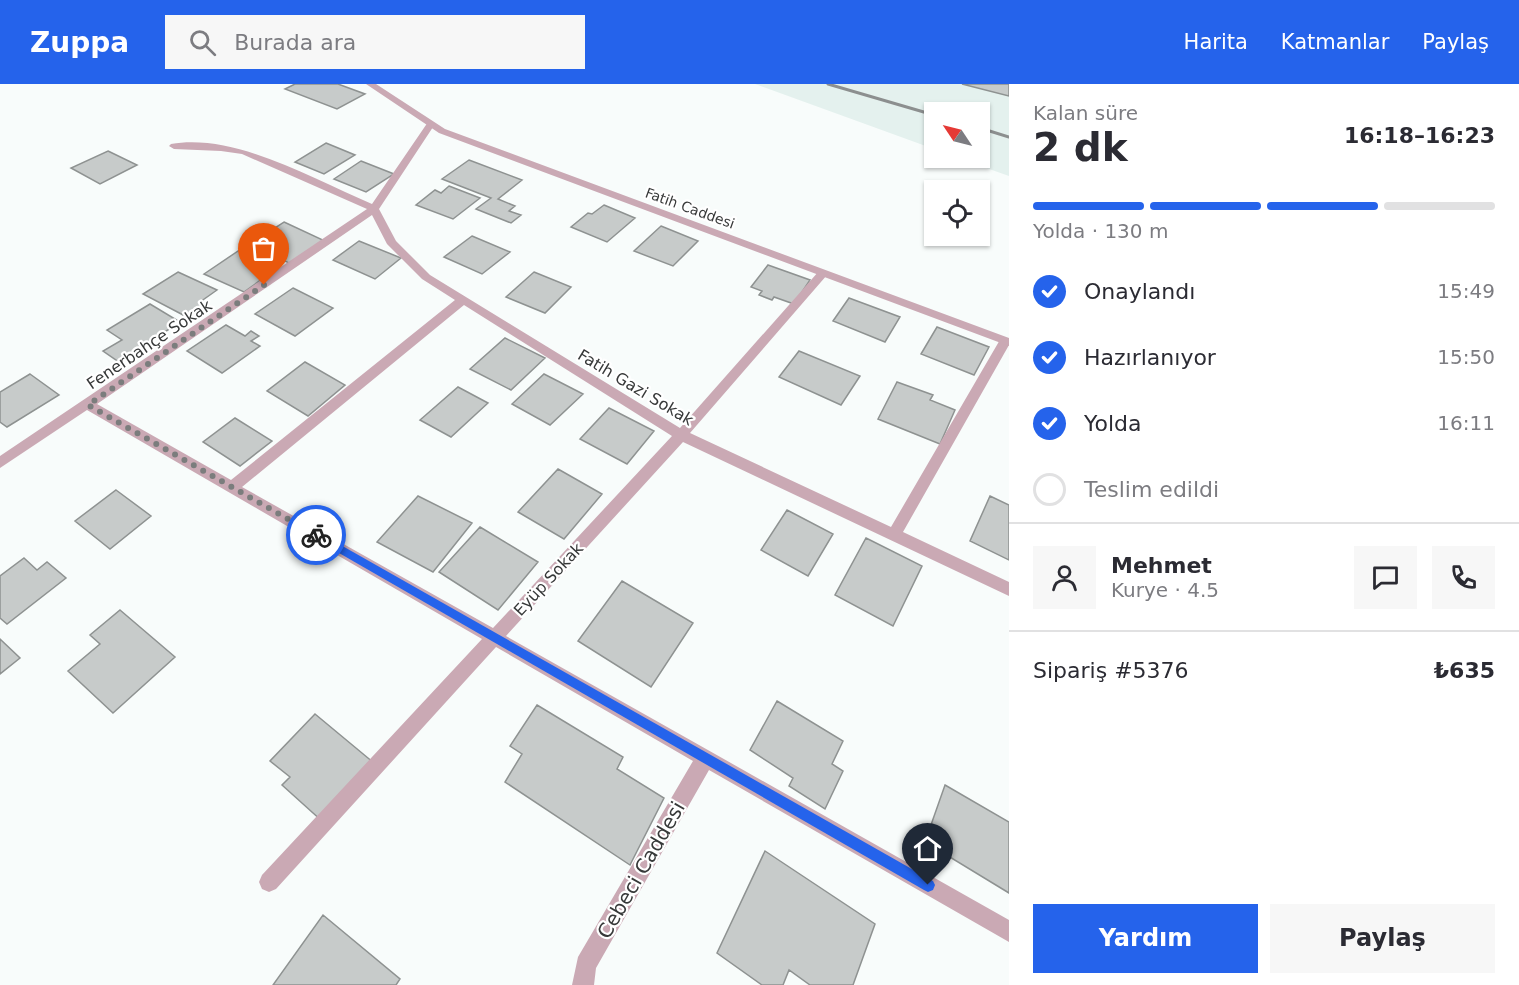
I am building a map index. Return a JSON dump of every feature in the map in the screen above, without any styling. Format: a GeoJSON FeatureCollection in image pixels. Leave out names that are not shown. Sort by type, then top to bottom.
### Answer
{"type":"FeatureCollection","features":[{"type":"Feature","properties":{"kind":"street","name":"Fatih Caddesi"},"geometry":{"type":"LineString","coordinates":[[370,84],[442,131],[1007,342]]}},
{"type":"Feature","properties":{"kind":"street"},"geometry":{"type":"LineString","coordinates":[[174,146],[221,148],[244,152],[374,210],[431,124]]}},
{"type":"Feature","properties":{"kind":"street","name":"Fatih Gazi Sokak"},"geometry":{"type":"LineString","coordinates":[[374,210],[391,242],[426,277],[681,435],[1009,589]]}},
{"type":"Feature","properties":{"kind":"street","name":"Fenerbahçe Sokak"},"geometry":{"type":"LineString","coordinates":[[0,463],[374,210]]}},
{"type":"Feature","properties":{"kind":"street","name":"Eyüp Sokak"},"geometry":{"type":"LineString","coordinates":[[270,882],[681,435],[823,273]]}},
{"type":"Feature","properties":{"kind":"street"},"geometry":{"type":"LineString","coordinates":[[232,487],[463,300]]}},
{"type":"Feature","properties":{"kind":"street"},"geometry":{"type":"LineString","coordinates":[[894,535],[1007,342]]}},
{"type":"Feature","properties":{"kind":"street"},"geometry":{"type":"LineString","coordinates":[[88,405],[1009,932]]}},
{"type":"Feature","properties":{"kind":"street","name":"Cebeci Caddesi"},"geometry":{"type":"LineString","coordinates":[[583,985],[586,965],[706,757]]}},
{"type":"Feature","properties":{"kind":"shaded area"},"geometry":{"type":"Polygon","coordinates":[[[755,84],[1009,84],[1009,176],[986,168],[990,168],[990,102],[924,102],[924,145],[755,84]]]}},
{"type":"Feature","properties":{"kind":"building"},"geometry":{"type":"Polygon","coordinates":[[[295,84],[338,84],[365,94],[337,109],[285,89],[295,84]]]}},
{"type":"Feature","properties":{"kind":"building"},"geometry":{"type":"Polygon","coordinates":[[[962,84],[1009,84],[1009,96],[962,84]]]}},
{"type":"Feature","properties":{"kind":"building"},"geometry":{"type":"Polygon","coordinates":[[[326,143],[355,155],[324,174],[295,162],[326,143]]]}},
{"type":"Feature","properties":{"kind":"building"},"geometry":{"type":"Polygon","coordinates":[[[108,151],[137,165],[100,184],[71,168],[108,151]]]}},
{"type":"Feature","properties":{"kind":"building"},"geometry":{"type":"Polygon","coordinates":[[[469,160],[522,180],[498,199],[515,206],[509,211],[521,215],[511,223],[476,209],[491,198],[442,179],[469,160]]]}},
{"type":"Feature","properties":{"kind":"building"},"geometry":{"type":"Polygon","coordinates":[[[361,161],[394,174],[366,192],[334,179],[361,161]]]}},
{"type":"Feature","properties":{"kind":"building"},"geometry":{"type":"Polygon","coordinates":[[[449,186],[480,198],[453,219],[416,205],[435,190],[441,193],[449,186]]]}},
{"type":"Feature","properties":{"kind":"building"},"geometry":{"type":"Polygon","coordinates":[[[604,205],[635,218],[607,242],[571,227],[588,213],[592,214],[604,205]]]}},
{"type":"Feature","properties":{"kind":"building"},"geometry":{"type":"Polygon","coordinates":[[[284,222],[325,241],[291,264],[250,244],[284,222]]]}},
{"type":"Feature","properties":{"kind":"building"},"geometry":{"type":"Polygon","coordinates":[[[661,226],[698,241],[673,266],[634,251],[661,226]]]}},
{"type":"Feature","properties":{"kind":"building"},"geometry":{"type":"Polygon","coordinates":[[[472,236],[510,252],[482,274],[444,257],[472,236]]]}},
{"type":"Feature","properties":{"kind":"building"},"geometry":{"type":"Polygon","coordinates":[[[359,241],[401,258],[375,279],[333,260],[359,241]]]}},
{"type":"Feature","properties":{"kind":"building"},"geometry":{"type":"Polygon","coordinates":[[[241,249],[280,266],[244,292],[204,274],[241,249]]]}},
{"type":"Feature","properties":{"kind":"building"},"geometry":{"type":"Polygon","coordinates":[[[768,265],[810,280],[794,304],[759,295],[762,291],[751,287],[768,265]]]}},
{"type":"Feature","properties":{"kind":"building"},"geometry":{"type":"Polygon","coordinates":[[[178,272],[217,290],[200,302],[205,304],[187,317],[143,294],[178,272]]]}},
{"type":"Feature","properties":{"kind":"building"},"geometry":{"type":"Polygon","coordinates":[[[534,272],[571,287],[545,313],[506,297],[534,272]]]}},
{"type":"Feature","properties":{"kind":"building"},"geometry":{"type":"Polygon","coordinates":[[[293,288],[333,308],[295,336],[255,314],[293,288]]]}},
{"type":"Feature","properties":{"kind":"building"},"geometry":{"type":"Polygon","coordinates":[[[849,298],[900,317],[885,342],[833,321],[849,298]]]}},
{"type":"Feature","properties":{"kind":"building"},"geometry":{"type":"Polygon","coordinates":[[[150,304],[180,322],[119,362],[103,351],[122,340],[107,330],[150,304]]]}},
{"type":"Feature","properties":{"kind":"building"},"geometry":{"type":"Polygon","coordinates":[[[226,325],[245,336],[251,331],[259,336],[251,341],[260,346],[222,373],[187,351],[226,325]]]}},
{"type":"Feature","properties":{"kind":"building"},"geometry":{"type":"Polygon","coordinates":[[[937,327],[989,347],[974,375],[921,354],[937,327]]]}},
{"type":"Feature","properties":{"kind":"building"},"geometry":{"type":"Polygon","coordinates":[[[505,338],[545,358],[511,390],[470,369],[505,338]]]}},
{"type":"Feature","properties":{"kind":"building"},"geometry":{"type":"Polygon","coordinates":[[[799,351],[860,376],[841,405],[779,377],[799,351]]]}},
{"type":"Feature","properties":{"kind":"building"},"geometry":{"type":"Polygon","coordinates":[[[305,362],[345,385],[308,416],[267,391],[305,362]]]}},
{"type":"Feature","properties":{"kind":"building"},"geometry":{"type":"Polygon","coordinates":[[[30,374],[59,395],[7,427],[0,422],[0,392],[30,374]]]}},
{"type":"Feature","properties":{"kind":"building"},"geometry":{"type":"Polygon","coordinates":[[[544,374],[583,394],[550,425],[512,404],[544,374]]]}},
{"type":"Feature","properties":{"kind":"building"},"geometry":{"type":"Polygon","coordinates":[[[897,382],[933,395],[930,400],[955,410],[940,444],[878,419],[897,382]]]}},
{"type":"Feature","properties":{"kind":"building"},"geometry":{"type":"Polygon","coordinates":[[[458,387],[488,403],[451,437],[420,420],[458,387]]]}},
{"type":"Feature","properties":{"kind":"building"},"geometry":{"type":"Polygon","coordinates":[[[609,408],[654,431],[627,464],[580,439],[609,408]]]}},
{"type":"Feature","properties":{"kind":"building"},"geometry":{"type":"Polygon","coordinates":[[[235,418],[272,441],[240,466],[203,442],[235,418]]]}},
{"type":"Feature","properties":{"kind":"building"},"geometry":{"type":"Polygon","coordinates":[[[558,469],[602,494],[564,539],[518,512],[558,469]]]}},
{"type":"Feature","properties":{"kind":"building"},"geometry":{"type":"Polygon","coordinates":[[[116,490],[151,516],[110,549],[75,521],[116,490]]]}},
{"type":"Feature","properties":{"kind":"building"},"geometry":{"type":"Polygon","coordinates":[[[418,496],[472,523],[433,572],[377,542],[418,496]]]}},
{"type":"Feature","properties":{"kind":"building"},"geometry":{"type":"Polygon","coordinates":[[[990,496],[1009,505],[1009,560],[970,541],[990,496]]]}},
{"type":"Feature","properties":{"kind":"building"},"geometry":{"type":"Polygon","coordinates":[[[787,510],[833,534],[808,576],[761,550],[787,510]]]}},
{"type":"Feature","properties":{"kind":"building"},"geometry":{"type":"Polygon","coordinates":[[[480,527],[538,562],[498,610],[439,572],[480,527]]]}},
{"type":"Feature","properties":{"kind":"building"},"geometry":{"type":"Polygon","coordinates":[[[866,538],[922,566],[893,626],[835,595],[866,538]]]}},
{"type":"Feature","properties":{"kind":"building"},"geometry":{"type":"Polygon","coordinates":[[[24,558],[37,570],[47,562],[66,578],[7,624],[0,618],[0,576],[24,558]]]}},
{"type":"Feature","properties":{"kind":"building"},"geometry":{"type":"Polygon","coordinates":[[[622,581],[693,623],[651,687],[578,641],[622,581]]]}},
{"type":"Feature","properties":{"kind":"building"},"geometry":{"type":"Polygon","coordinates":[[[120,610],[175,657],[113,713],[68,671],[100,644],[90,635],[120,610]]]}},
{"type":"Feature","properties":{"kind":"building"},"geometry":{"type":"Polygon","coordinates":[[[0,639],[20,658],[0,674],[0,639]]]}},
{"type":"Feature","properties":{"kind":"building"},"geometry":{"type":"Polygon","coordinates":[[[777,701],[843,741],[832,764],[843,771],[825,809],[789,786],[793,778],[750,750],[777,701]]]}},
{"type":"Feature","properties":{"kind":"building"},"geometry":{"type":"Polygon","coordinates":[[[537,705],[623,757],[617,769],[664,798],[630,865],[505,782],[522,754],[510,746],[537,705]]]}},
{"type":"Feature","properties":{"kind":"building"},"geometry":{"type":"Polygon","coordinates":[[[315,714],[374,763],[323,822],[282,785],[290,777],[270,761],[315,714]]]}},
{"type":"Feature","properties":{"kind":"building"},"geometry":{"type":"Polygon","coordinates":[[[945,785],[1009,822],[1009,893],[925,842],[945,785]]]}},
{"type":"Feature","properties":{"kind":"building"},"geometry":{"type":"Polygon","coordinates":[[[765,851],[875,924],[853,985],[810,985],[789,970],[783,985],[762,985],[717,953],[765,851]]]}},
{"type":"Feature","properties":{"kind":"building"},"geometry":{"type":"Polygon","coordinates":[[[323,915],[400,979],[396,985],[273,985],[323,915]]]}},
{"type":"Feature","properties":{"kind":"railway"},"geometry":{"type":"LineString","coordinates":[[828,84],[924,112]]}},
{"type":"Feature","properties":{"kind":"railway"},"geometry":{"type":"LineString","coordinates":[[990,131],[1009,137]]}},
{"type":"Feature","properties":{"kind":"way so far"},"geometry":{"type":"LineString","coordinates":[[264,285],[88,405],[316,535]]}},
{"type":"Feature","properties":{"kind":"route"},"geometry":{"type":"LineString","coordinates":[[316,535],[928,885]]}}]}
